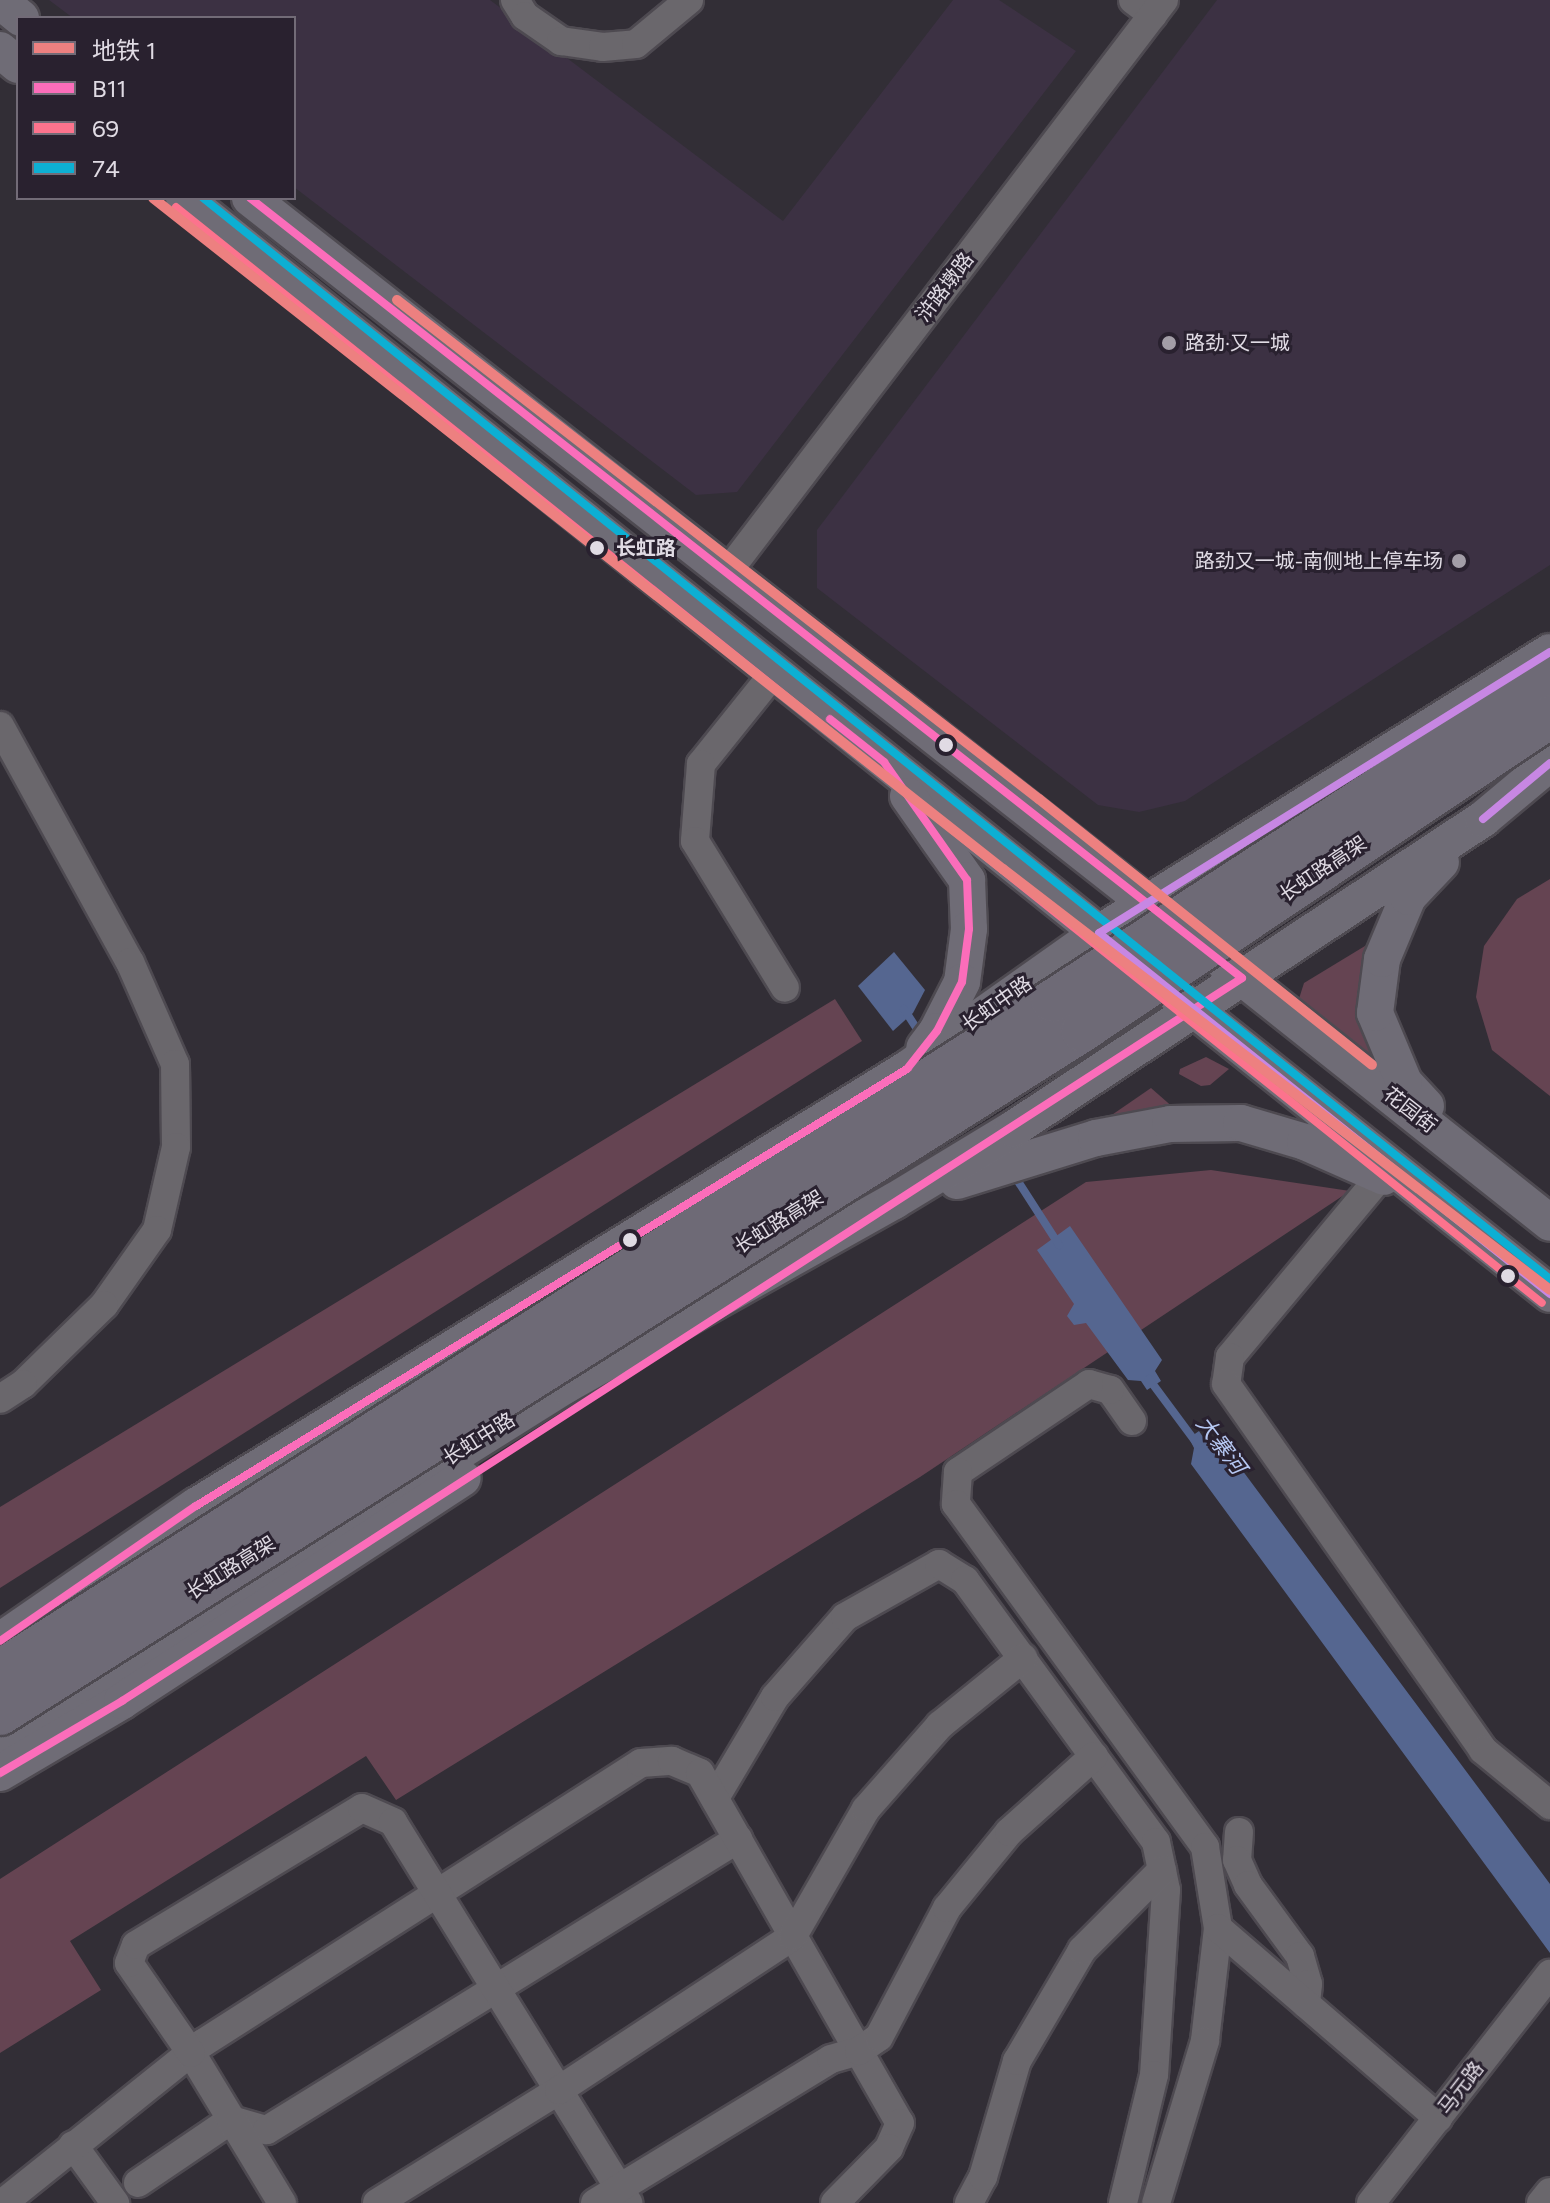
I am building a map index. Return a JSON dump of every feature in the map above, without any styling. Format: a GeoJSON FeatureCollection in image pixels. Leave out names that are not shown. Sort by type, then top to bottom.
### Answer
{"type":"FeatureCollection","features":[{"type":"Feature","properties":{"kind":"highway","name":"长虹路高架"},"geometry":{"type":"LineString","coordinates":[[0,1671],[1052,1001],[1550,677]]}},
{"type":"Feature","properties":{"kind":"highway","name":"长虹路高架"},"geometry":{"type":"LineString","coordinates":[[0,1714],[1082,1031],[1550,717]]}},
{"type":"Feature","properties":{"kind":"main road"},"geometry":{"type":"LineString","coordinates":[[0,1],[19,16]]}},
{"type":"Feature","properties":{"kind":"main road"},"geometry":{"type":"LineString","coordinates":[[0,50],[16,63]]}},
{"type":"Feature","properties":{"kind":"main road"},"geometry":{"type":"LineString","coordinates":[[186,200],[1195,1010],[1386,1170],[1442,1207],[1550,1294]]}},
{"type":"Feature","properties":{"kind":"main road","name":"花园街"},"geometry":{"type":"LineString","coordinates":[[253,200],[1550,1223]]}},
{"type":"Feature","properties":{"kind":"main road","name":"长虹中路"},"geometry":{"type":"LineString","coordinates":[[940,1037],[1146,903],[1550,652]]}},
{"type":"Feature","properties":{"kind":"main road"},"geometry":{"type":"LineString","coordinates":[[0,1641],[196,1506],[907,1069],[940,1037],[962,982],[969,929],[967,880],[884,762]]}},
{"type":"Feature","properties":{"kind":"main road"},"geometry":{"type":"LineString","coordinates":[[1480,1166],[1404,1082],[1375,1013],[1382,959],[1408,897],[1483,819],[1550,763]]}},
{"type":"Feature","properties":{"kind":"main road"},"geometry":{"type":"LineString","coordinates":[[1024,1142],[1195,1010],[1483,819]]}},
{"type":"Feature","properties":{"kind":"main road"},"geometry":{"type":"LineString","coordinates":[[1270,827],[1333,918]]}},
{"type":"Feature","properties":{"kind":"main road"},"geometry":{"type":"LineString","coordinates":[[1024,1142],[1170,1124],[1241,1123],[1386,1170]]}},
{"type":"Feature","properties":{"kind":"main road","name":"长虹中路"},"geometry":{"type":"LineString","coordinates":[[0,1739],[566,1385],[894,1201],[1024,1142]]}},
{"type":"Feature","properties":{"kind":"main road"},"geometry":{"type":"LineString","coordinates":[[0,1773],[122,1701],[894,1201]]}},
{"type":"Feature","properties":{"kind":"main road"},"geometry":{"type":"LineString","coordinates":[[0,1628],[100,1572]]}},
{"type":"Feature","properties":{"kind":"street"},"geometry":{"type":"LineString","coordinates":[[515,0],[525,16],[561,41],[603,47],[636,44],[689,0]]}},
{"type":"Feature","properties":{"kind":"street","name":"浒路墩路"},"geometry":{"type":"LineString","coordinates":[[726,574],[1150,5]]}},
{"type":"Feature","properties":{"kind":"street"},"geometry":{"type":"LineString","coordinates":[[774,673],[701,764],[695,841],[785,988]]}},
{"type":"Feature","properties":{"kind":"street"},"geometry":{"type":"LineString","coordinates":[[0,726],[130,962],[175,1064],[176,1147],[157,1230],[104,1305],[23,1384],[0,1399]]}},
{"type":"Feature","properties":{"kind":"street"},"geometry":{"type":"LineString","coordinates":[[1386,1170],[1230,1357],[1226,1384],[1483,1750],[1550,1805]]}},
{"type":"Feature","properties":{"kind":"street"},"geometry":{"type":"LineString","coordinates":[[1132,1421],[1110,1390],[1089,1384],[958,1472],[956,1504],[1205,1847],[1218,1928],[1205,2041],[1156,2203]]}},
{"type":"Feature","properties":{"kind":"street"},"geometry":{"type":"LineString","coordinates":[[715,1798],[775,1697],[845,1617],[939,1564],[965,1580],[1156,1842],[1166,1890],[1154,2075],[1123,2203]]}},
{"type":"Feature","properties":{"kind":"street"},"geometry":{"type":"LineString","coordinates":[[377,2203],[559,2090],[793,1936],[866,1809],[940,1725],[1023,1658]]}},
{"type":"Feature","properties":{"kind":"street"},"geometry":{"type":"LineString","coordinates":[[282,2203],[191,2053],[129,1963],[136,1945],[362,1808],[393,1822],[559,2090],[614,2198],[831,2059],[859,2051],[879,2037],[956,1897],[1009,1832],[1094,1756]]}},
{"type":"Feature","properties":{"kind":"street"},"geometry":{"type":"LineString","coordinates":[[3,2203],[191,2053],[641,1763],[672,1761],[700,1773],[900,2123],[889,2148],[836,2199]]}},
{"type":"Feature","properties":{"kind":"street"},"geometry":{"type":"LineString","coordinates":[[1239,1832],[1237,1860],[1248,1885],[1300,1956],[1308,1984],[1306,2004]]}},
{"type":"Feature","properties":{"kind":"street"},"geometry":{"type":"LineString","coordinates":[[138,2183],[231,2120],[267,2130],[738,1839]]}},
{"type":"Feature","properties":{"kind":"street"},"geometry":{"type":"LineString","coordinates":[[969,2203],[983,2177],[1017,2061],[1082,1950],[1162,1870]]}},
{"type":"Feature","properties":{"kind":"street"},"geometry":{"type":"LineString","coordinates":[[1218,1928],[1438,2118]]}},
{"type":"Feature","properties":{"kind":"street","name":"马元路"},"geometry":{"type":"LineString","coordinates":[[1383,2199],[1438,2118],[1550,1975]]}},
{"type":"Feature","properties":{"kind":"street"},"geometry":{"type":"LineString","coordinates":[[73,2145],[115,2203]]}},
{"type":"Feature","properties":{"kind":"street"},"geometry":{"type":"LineString","coordinates":[[1541,2203],[1550,2192]]}},
{"type":"Feature","properties":{"kind":"shaded area"},"geometry":{"type":"Polygon","coordinates":[[[49,0],[490,0],[783,221],[953,0],[999,0],[1076,51],[737,492],[696,495],[296,189],[296,16],[70,16],[49,0]]]}},
{"type":"Feature","properties":{"kind":"shaded area"},"geometry":{"type":"Polygon","coordinates":[[[1217,0],[1550,0],[1550,565],[1185,801],[1139,812],[1098,805],[817,588],[817,530],[1217,0]]]}},
{"type":"Feature","properties":{"kind":"shaded area"},"geometry":{"type":"Polygon","coordinates":[[[1550,879],[1550,1096],[1492,1050],[1476,997],[1484,946],[1517,899],[1550,879]]]}},
{"type":"Feature","properties":{"kind":"shaded area"},"geometry":{"type":"Polygon","coordinates":[[[1388,932],[1384,1060],[1373,1071],[1296,1008],[1304,983],[1388,932]]]}},
{"type":"Feature","properties":{"kind":"shaded area"},"geometry":{"type":"Polygon","coordinates":[[[835,999],[862,1041],[0,1588],[0,1507],[835,999]]]}},
{"type":"Feature","properties":{"kind":"shaded area"},"geometry":{"type":"Polygon","coordinates":[[[1206,1057],[1229,1069],[1210,1085],[1201,1086],[1179,1074],[1180,1069],[1206,1057]]]}},
{"type":"Feature","properties":{"kind":"shaded area"},"geometry":{"type":"Polygon","coordinates":[[[1151,1088],[1175,1109],[1103,1121],[1151,1088]]]}},
{"type":"Feature","properties":{"kind":"shaded area"},"geometry":{"type":"Polygon","coordinates":[[[1211,1170],[1350,1191],[920,1477],[396,1800],[366,1756],[70,1941],[101,1990],[0,2053],[0,1879],[1086,1182],[1211,1170]]]}},
{"type":"Feature","properties":{"kind":"water"},"geometry":{"type":"Polygon","coordinates":[[[894,952],[925,990],[913,1013],[893,1031],[858,986],[894,952]]]}},
{"type":"Feature","properties":{"kind":"water"},"geometry":{"type":"Polygon","coordinates":[[[1070,1226],[1162,1360],[1155,1371],[1161,1381],[1147,1390],[1141,1381],[1128,1380],[1086,1323],[1074,1325],[1067,1316],[1074,1304],[1037,1250],[1070,1226]]]}},
{"type":"Feature","properties":{"kind":"water"},"geometry":{"type":"Polygon","coordinates":[[[1199,1431],[1205,1440],[1222,1443],[1550,1884],[1550,1953],[1191,1464],[1194,1448],[1189,1438],[1199,1431]]]}},
{"type":"Feature","properties":{"kind":"waterway","name":"大寨河"},"geometry":{"type":"LineString","coordinates":[[904,1009],[923,1038]]}},
{"type":"Feature","properties":{"kind":"waterway","name":"大寨河"},"geometry":{"type":"LineString","coordinates":[[1012,1172],[1059,1245]]}},
{"type":"Feature","properties":{"kind":"waterway","name":"大寨河"},"geometry":{"type":"LineString","coordinates":[[1149,1379],[1198,1445]]}},
{"type":"Feature","properties":{"kind":"metro line","name":"1"},"geometry":{"type":"LineString","coordinates":[[156,200],[1003,869],[1550,1290]]}},
{"type":"Feature","properties":{"kind":"metro line","name":"1"},"geometry":{"type":"LineString","coordinates":[[397,300],[1039,799],[1372,1065]]}},
{"type":"Feature","properties":{"kind":"transit line","name":"74"},"geometry":{"type":"LineString","coordinates":[[205,200],[1550,1279]]}},
{"type":"Feature","properties":{"kind":"transit line","name":"B11"},"geometry":{"type":"LineString","coordinates":[[0,1773],[122,1701],[1242,978],[253,200]]}},
{"type":"Feature","properties":{"kind":"transit line","name":"69"},"geometry":{"type":"LineString","coordinates":[[176,207],[1542,1303]]}},
{"type":"Feature","properties":{"kind":"transit line"},"geometry":{"type":"LineString","coordinates":[[1550,652],[1099,933],[1550,1294]]}},
{"type":"Feature","properties":{"kind":"transit line","name":"B11"},"geometry":{"type":"LineString","coordinates":[[0,1641],[196,1506],[907,1069],[937,1031],[962,982],[969,929],[967,880],[884,762],[830,719]]}},
{"type":"Feature","properties":{"kind":"transit line"},"geometry":{"type":"LineString","coordinates":[[1483,819],[1550,763]]}},
{"type":"Feature","properties":{"kind":"place","name":"路劲·又一城"},"geometry":{"type":"Point","coordinates":[1169,343]}},
{"type":"Feature","properties":{"kind":"place","name":"长虹路"},"geometry":{"type":"Point","coordinates":[597,548]}},
{"type":"Feature","properties":{"kind":"place","name":"路劲又一城-南侧地上停车场"},"geometry":{"type":"Point","coordinates":[1459,561]}}]}
